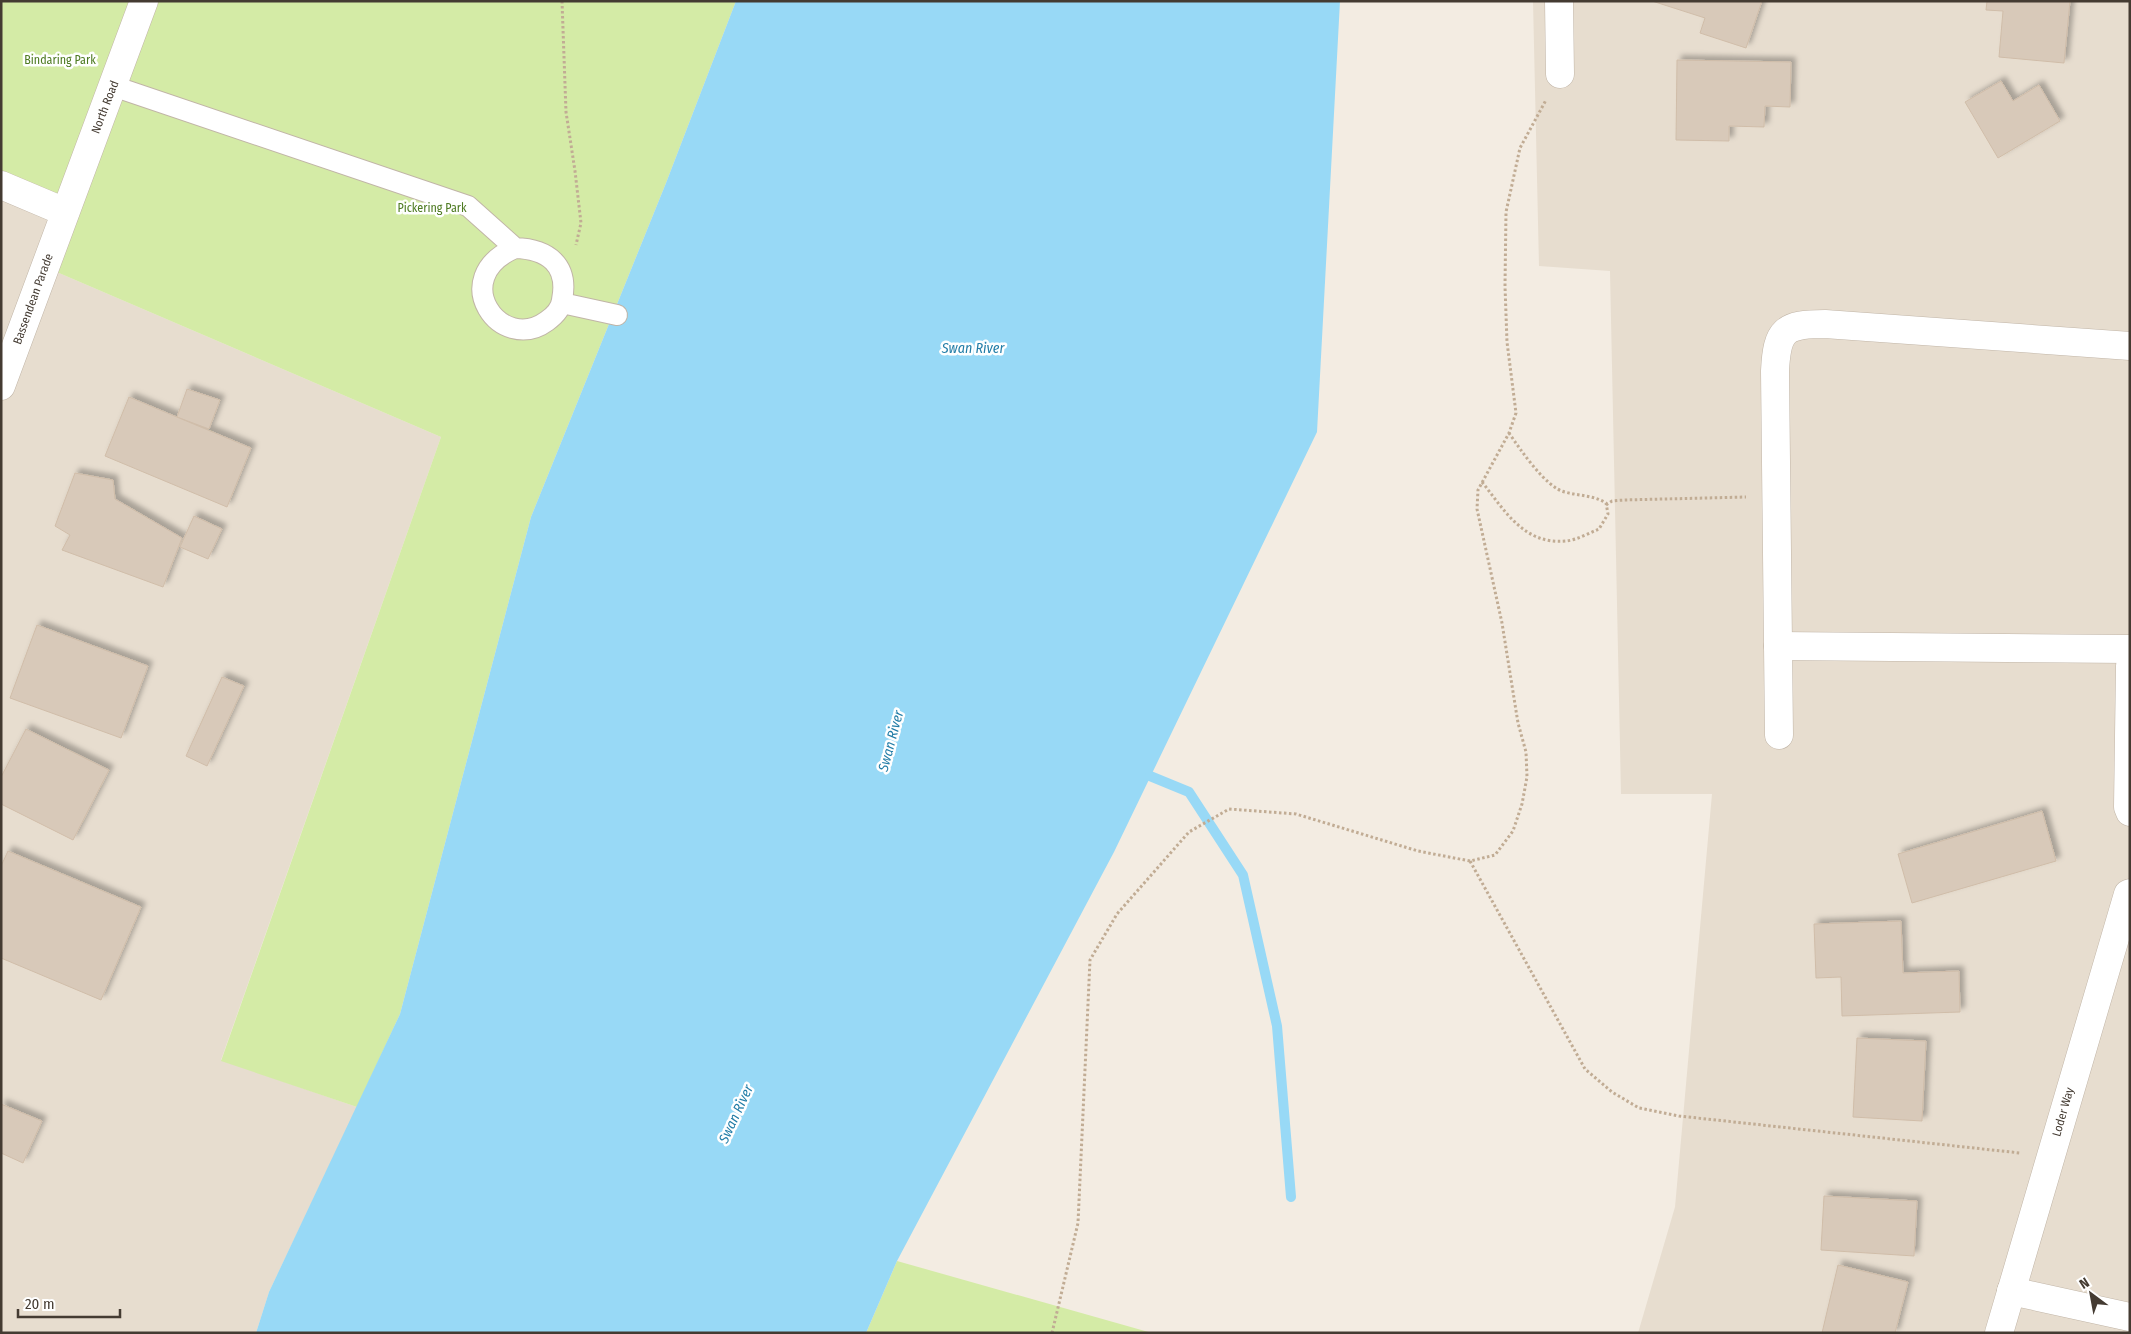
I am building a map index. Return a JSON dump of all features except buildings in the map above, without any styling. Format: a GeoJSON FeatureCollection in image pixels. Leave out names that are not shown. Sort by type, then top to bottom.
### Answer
{"type":"FeatureCollection","features":[{"type":"Feature","properties":{"kind":"street","name":"North Road"},"geometry":{"type":"LineString","coordinates":[[65,212],[144,1]]}},
{"type":"Feature","properties":{"kind":"street"},"geometry":{"type":"LineString","coordinates":[[1559,1],[1560,74]]}},
{"type":"Feature","properties":{"kind":"street"},"geometry":{"type":"LineString","coordinates":[[1,185],[65,212]]}},
{"type":"Feature","properties":{"kind":"street","name":"Bassendean Parade"},"geometry":{"type":"LineString","coordinates":[[1,386],[65,212]]}},
{"type":"Feature","properties":{"kind":"street"},"geometry":{"type":"LineString","coordinates":[[1779,735],[1776,348],[1781,335],[1790,329],[1806,324],[1825,324],[2130,346]]}},
{"type":"Feature","properties":{"kind":"street"},"geometry":{"type":"LineString","coordinates":[[1778,646],[2130,649]]}},
{"type":"Feature","properties":{"kind":"street"},"geometry":{"type":"LineString","coordinates":[[2130,666],[2128,808],[2130,812]]}},
{"type":"Feature","properties":{"kind":"street","name":"Loder Way"},"geometry":{"type":"LineString","coordinates":[[1999,1333],[2050,1156],[2130,892]]}},
{"type":"Feature","properties":{"kind":"street"},"geometry":{"type":"LineString","coordinates":[[2011,1291],[2130,1317]]}},
{"type":"Feature","properties":{"kind":"lane"},"geometry":{"type":"LineString","coordinates":[[113,86],[468,206],[515,248]]}},
{"type":"Feature","properties":{"kind":"lane"},"geometry":{"type":"LineString","coordinates":[[515,248],[532,249],[548,256],[560,270],[563,295],[554,316],[541,326],[526,330],[511,328],[498,321],[488,309],[482,294],[483,279],[489,265],[500,254],[515,248]]}},
{"type":"Feature","properties":{"kind":"lane"},"geometry":{"type":"LineString","coordinates":[[563,295],[617,315]]}},
{"type":"Feature","properties":{"kind":"path"},"geometry":{"type":"LineString","coordinates":[[562,1],[566,112],[576,171],[581,223],[574,258],[563,295]]}},
{"type":"Feature","properties":{"kind":"path"},"geometry":{"type":"LineString","coordinates":[[1052,1333],[1078,1223],[1090,960],[1117,914],[1189,832],[1230,809],[1296,814],[1418,851],[1470,861],[1495,855],[1513,832],[1522,804],[1527,777],[1526,752],[1518,723],[1502,623],[1477,509],[1478,490],[1509,433],[1516,413],[1507,342],[1505,286],[1506,212],[1520,148],[1560,74]]}},
{"type":"Feature","properties":{"kind":"path"},"geometry":{"type":"LineString","coordinates":[[1482,482],[1510,518],[1537,539],[1567,541],[1599,529],[1608,514],[1606,503],[1596,498],[1562,492],[1534,468],[1509,433]]}},
{"type":"Feature","properties":{"kind":"path"},"geometry":{"type":"LineString","coordinates":[[1606,505],[1612,501],[1624,500],[1776,496]]}},
{"type":"Feature","properties":{"kind":"path"},"geometry":{"type":"LineString","coordinates":[[1470,861],[1585,1068],[1612,1092],[1639,1108],[1679,1116],[2050,1156]]}},
{"type":"Feature","properties":{"kind":"shaded area"},"geometry":{"type":"Polygon","coordinates":[[[1533,1],[2130,1],[2130,1333],[1638,1333],[1675,1207],[1712,794],[1621,794],[1610,271],[1539,266],[1533,1]]]}},
{"type":"Feature","properties":{"kind":"shaded area"},"geometry":{"type":"Polygon","coordinates":[[[1,185],[65,212],[45,267],[441,437],[221,1060],[357,1107],[269,1292],[256,1333],[1,1333],[1,185]]]}},
{"type":"Feature","properties":{"kind":"green space","name":"Pickering Park"},"geometry":{"type":"Polygon","coordinates":[[[1,1],[736,1],[666,183],[531,517],[400,1014],[357,1107],[221,1061],[441,437],[45,267],[65,212],[1,185],[1,1]]]}},
{"type":"Feature","properties":{"kind":"green space"},"geometry":{"type":"Polygon","coordinates":[[[897,1261],[1152,1333],[866,1333],[897,1261]]]}},
{"type":"Feature","properties":{"kind":"water","name":"Swan River"},"geometry":{"type":"Polygon","coordinates":[[[736,1],[1340,1],[1317,432],[1114,852],[897,1261],[866,1333],[256,1333],[269,1292],[400,1014],[531,517],[666,183],[736,1]]]}},
{"type":"Feature","properties":{"kind":"waterway"},"geometry":{"type":"LineString","coordinates":[[1150,776],[1189,792],[1243,875],[1277,1026],[1291,1197]]}},
{"type":"Feature","properties":{"kind":"park label","name":"Bindaring Park"},"geometry":{"type":"Point","coordinates":[60,60]}}]}
